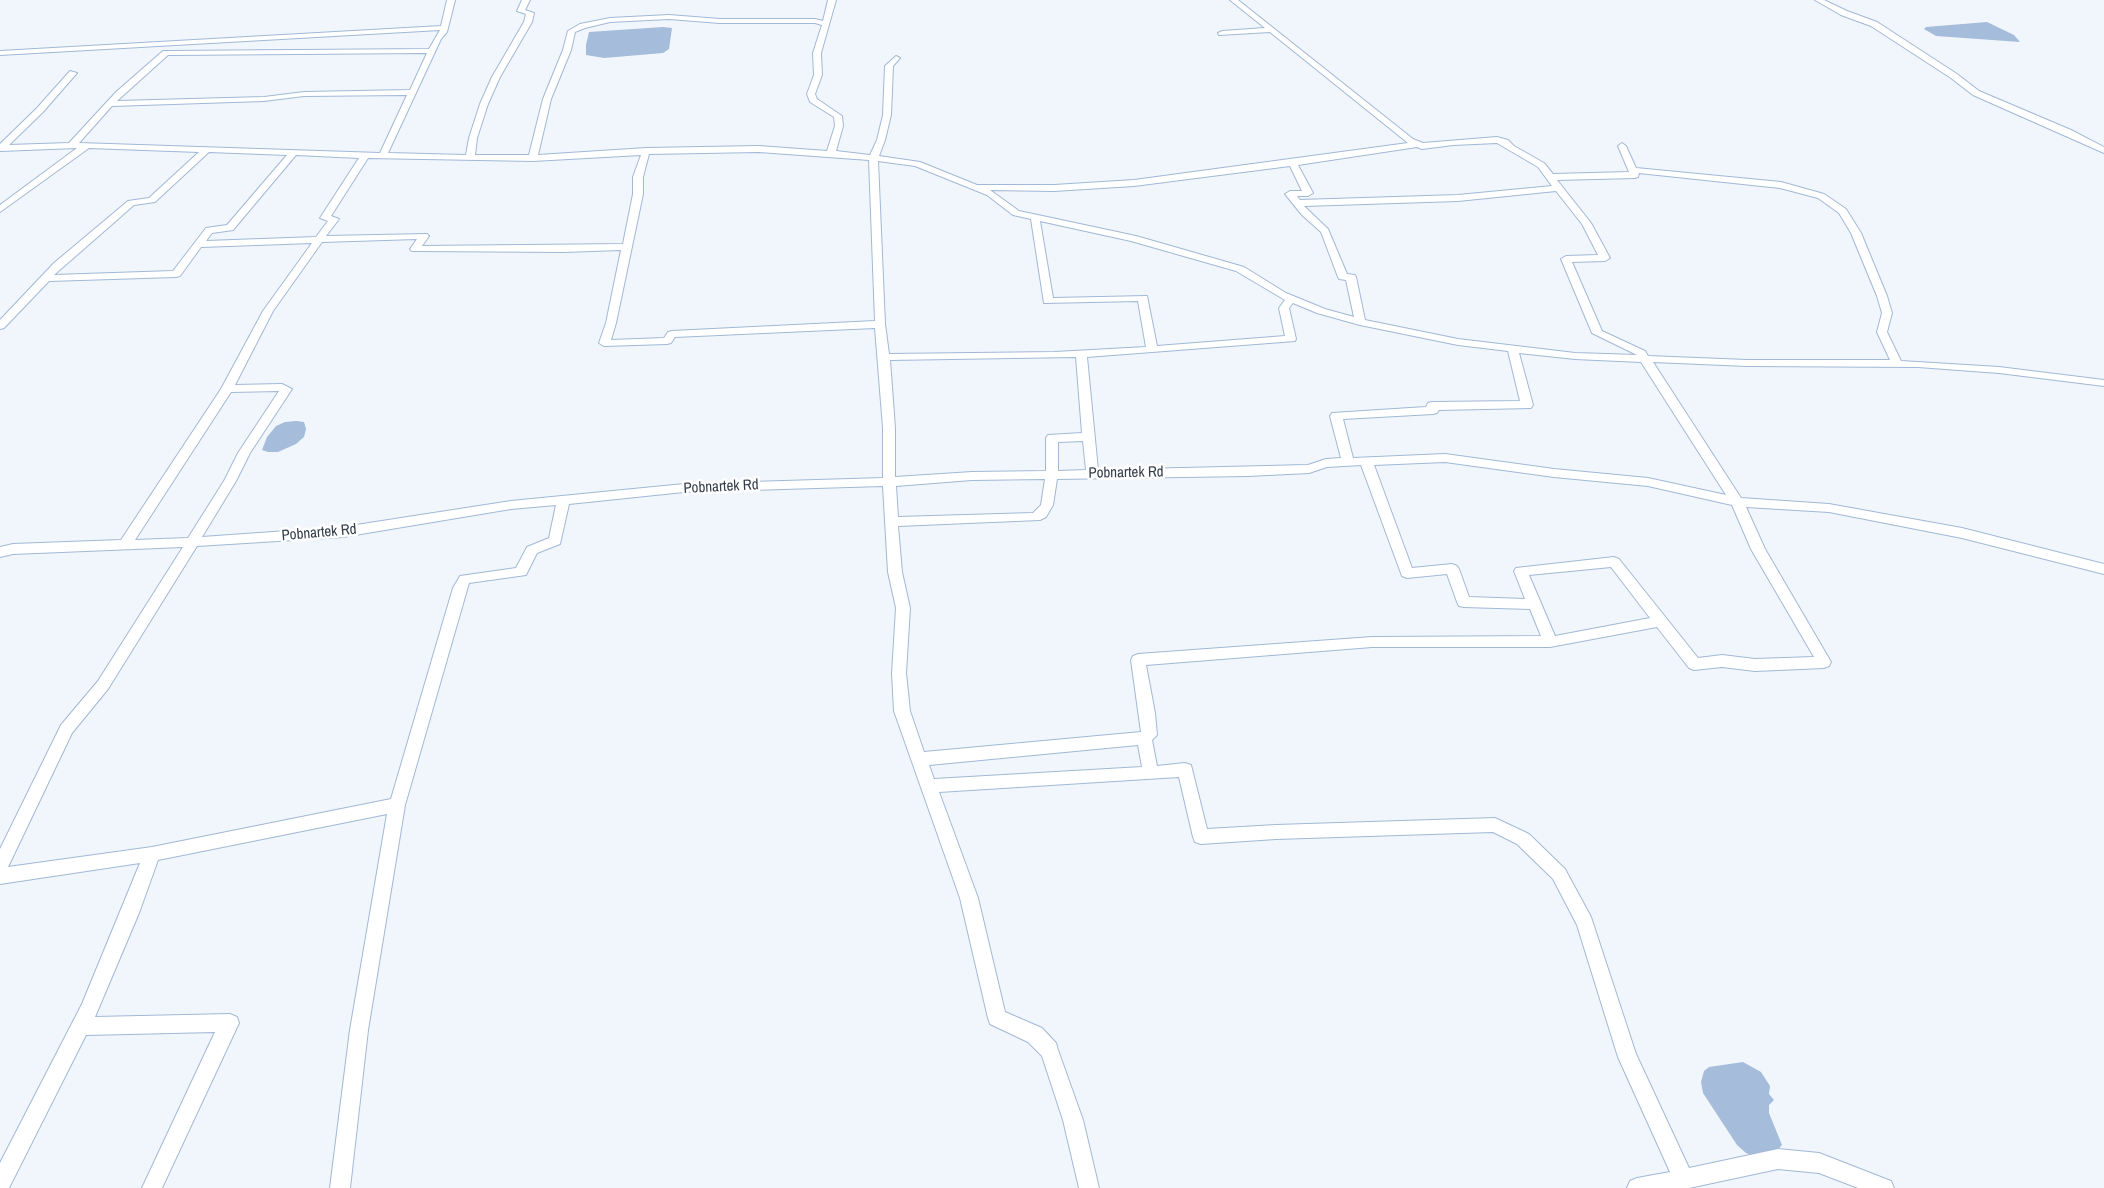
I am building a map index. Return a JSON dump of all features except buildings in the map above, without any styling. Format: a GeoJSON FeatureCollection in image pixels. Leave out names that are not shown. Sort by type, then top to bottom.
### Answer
{"type":"FeatureCollection","features":[{"type":"Feature","properties":{"kind":"street"},"geometry":{"type":"LineString","coordinates":[[384,155],[444,28],[451,0]]}},
{"type":"Feature","properties":{"kind":"street"},"geometry":{"type":"LineString","coordinates":[[470,158],[473,138],[487,97],[496,77],[528,22],[530,13],[521,12],[526,0]]}},
{"type":"Feature","properties":{"kind":"street"},"geometry":{"type":"LineString","coordinates":[[831,153],[839,126],[838,116],[813,100],[811,94],[818,75],[817,53],[832,0]]}},
{"type":"Feature","properties":{"kind":"street"},"geometry":{"type":"LineString","coordinates":[[1234,0],[1416,145]]}},
{"type":"Feature","properties":{"kind":"street"},"geometry":{"type":"LineString","coordinates":[[1819,0],[1844,13],[1874,24],[1954,76],[1976,93],[2068,132],[2104,150]]}},
{"type":"Feature","properties":{"kind":"street"},"geometry":{"type":"LineString","coordinates":[[534,158],[547,99],[567,50],[572,31],[575,29],[610,20],[669,17],[720,21],[822,21],[826,24]]}},
{"type":"Feature","properties":{"kind":"street"},"geometry":{"type":"LineString","coordinates":[[0,53],[444,28]]}},
{"type":"Feature","properties":{"kind":"street"},"geometry":{"type":"LineString","coordinates":[[1222,33],[1273,30]]}},
{"type":"Feature","properties":{"kind":"street"},"geometry":{"type":"LineString","coordinates":[[72,145],[109,104],[163,55],[168,53],[433,51]]}},
{"type":"Feature","properties":{"kind":"street"},"geometry":{"type":"LineString","coordinates":[[896,58],[888,66],[890,74],[887,115],[874,158],[880,324],[889,428],[889,482],[895,572],[903,608],[899,674],[902,711],[970,898],[997,1018],[1035,1035],[1049,1050],[1073,1120],[1089,1188]]}},
{"type":"Feature","properties":{"kind":"street"},"geometry":{"type":"LineString","coordinates":[[0,148],[40,110],[73,73]]}},
{"type":"Feature","properties":{"kind":"street"},"geometry":{"type":"LineString","coordinates":[[109,104],[264,99],[304,94],[414,92]]}},
{"type":"Feature","properties":{"kind":"street"},"geometry":{"type":"LineString","coordinates":[[975,187],[1054,188],[1134,183],[1416,145],[1480,140],[1502,141],[1541,165],[1586,223],[1606,258],[1566,259],[1597,333],[1641,353],[1737,502],[1758,549],[1824,662],[1755,665],[1722,661],[1694,664],[1614,562],[1521,571],[1550,642]]}},
{"type":"Feature","properties":{"kind":"street"},"geometry":{"type":"LineString","coordinates":[[0,148],[87,145],[470,158],[534,158],[646,152],[759,149],[831,153],[917,164],[990,193],[1016,213],[1134,238],[1240,269],[1282,295],[1321,311],[1360,322],[1458,342],[1575,356],[1644,360],[1897,364],[1999,370],[2104,382]]}},
{"type":"Feature","properties":{"kind":"street"},"geometry":{"type":"LineString","coordinates":[[0,209],[87,145]]}},
{"type":"Feature","properties":{"kind":"street"},"geometry":{"type":"LineString","coordinates":[[1550,177],[1635,175],[1622,146]]}},
{"type":"Feature","properties":{"kind":"street"},"geometry":{"type":"LineString","coordinates":[[0,326],[45,278],[85,241],[131,203],[152,200],[206,150]]}},
{"type":"Feature","properties":{"kind":"street"},"geometry":{"type":"LineString","coordinates":[[45,278],[176,274],[209,230],[230,228],[294,152]]}},
{"type":"Feature","properties":{"kind":"street"},"geometry":{"type":"LineString","coordinates":[[646,152],[638,177],[638,194],[611,323],[604,343],[667,341],[672,334],[880,324]]}},
{"type":"Feature","properties":{"kind":"street"},"geometry":{"type":"LineString","coordinates":[[125,545],[228,389],[268,311],[334,219],[324,218],[365,155]]}},
{"type":"Feature","properties":{"kind":"street"},"geometry":{"type":"LineString","coordinates":[[1293,163],[1308,193],[1290,194],[1305,214],[1326,232],[1343,277],[1351,277],[1360,322]]}},
{"type":"Feature","properties":{"kind":"street"},"geometry":{"type":"LineString","coordinates":[[1633,170],[1782,185],[1820,196],[1843,211],[1856,233],[1882,296],[1887,313],[1882,332],[1897,364]]}},
{"type":"Feature","properties":{"kind":"street"},"geometry":{"type":"LineString","coordinates":[[1297,203],[1458,198],[1559,188]]}},
{"type":"Feature","properties":{"kind":"street"},"geometry":{"type":"LineString","coordinates":[[1035,217],[1048,301],[1143,298],[1152,350]]}},
{"type":"Feature","properties":{"kind":"street"},"geometry":{"type":"LineString","coordinates":[[198,244],[424,236],[415,249],[627,247]]}},
{"type":"Feature","properties":{"kind":"street"},"geometry":{"type":"LineString","coordinates":[[883,356],[1082,354],[1291,339],[1284,308],[1291,299]]}},
{"type":"Feature","properties":{"kind":"street"},"geometry":{"type":"LineString","coordinates":[[1348,462],[1336,416],[1433,410],[1432,406],[1527,405],[1513,349]]}},
{"type":"Feature","properties":{"kind":"street"},"geometry":{"type":"LineString","coordinates":[[1082,354],[1092,473]]}},
{"type":"Feature","properties":{"kind":"street"},"geometry":{"type":"LineString","coordinates":[[0,867],[66,728],[103,685],[230,481],[244,452],[286,389],[282,387],[228,389]]}},
{"type":"Feature","properties":{"kind":"street"},"geometry":{"type":"LineString","coordinates":[[892,522],[1035,517],[1041,514],[1047,506],[1052,474],[1052,438],[1090,437]]}},
{"type":"Feature","properties":{"kind":"street","name":"Pobnartek Rd"},"geometry":{"type":"LineString","coordinates":[[0,552],[13,549],[193,542],[343,532],[511,505],[684,488],[889,482],[972,476],[1248,472],[1309,469],[1326,464],[1348,462],[1445,458],[1554,473],[1648,482],[1737,502],[1838,509],[1962,533],[2104,569]]}},
{"type":"Feature","properties":{"kind":"street"},"geometry":{"type":"LineString","coordinates":[[1366,461],[1408,572],[1452,569],[1464,602],[1533,604]]}},
{"type":"Feature","properties":{"kind":"street"},"geometry":{"type":"LineString","coordinates":[[340,1187],[359,1030],[396,805],[460,588],[466,579],[521,572],[532,550],[555,542],[563,500]]}},
{"type":"Feature","properties":{"kind":"street"},"geometry":{"type":"LineString","coordinates":[[920,759],[1134,740],[1149,735],[1138,660],[1372,642],[1550,642],[1660,621]]}},
{"type":"Feature","properties":{"kind":"street"},"geometry":{"type":"LineString","coordinates":[[1144,737],[1151,773]]}},
{"type":"Feature","properties":{"kind":"street"},"geometry":{"type":"LineString","coordinates":[[930,786],[1185,770],[1201,837],[1335,829],[1495,825],[1523,839],[1560,874],[1585,923],[1627,1057],[1684,1179]]}},
{"type":"Feature","properties":{"kind":"street"},"geometry":{"type":"LineString","coordinates":[[0,876],[152,854],[396,805]]}},
{"type":"Feature","properties":{"kind":"street"},"geometry":{"type":"LineString","coordinates":[[0,1184],[81,1026],[126,922],[152,854]]}},
{"type":"Feature","properties":{"kind":"street"},"geometry":{"type":"LineString","coordinates":[[81,1026],[230,1023],[152,1188]]}},
{"type":"Feature","properties":{"kind":"street"},"geometry":{"type":"LineString","coordinates":[[1637,1188],[1778,1159],[1819,1163],[1884,1188]]}},
{"type":"Feature","properties":{"kind":"water"},"geometry":{"type":"Polygon","coordinates":[[[1987,22],[2014,35],[2020,42],[1936,36],[1924,29],[1926,27],[1987,22]]]}},
{"type":"Feature","properties":{"kind":"water"},"geometry":{"type":"Polygon","coordinates":[[[672,28],[669,49],[663,53],[604,58],[586,55],[589,32],[672,28]]]}},
{"type":"Feature","properties":{"kind":"water"},"geometry":{"type":"Polygon","coordinates":[[[285,422],[304,422],[306,429],[304,437],[296,444],[278,452],[262,450],[267,437],[276,426],[285,422]]]}},
{"type":"Feature","properties":{"kind":"water"},"geometry":{"type":"Polygon","coordinates":[[[1743,1062],[1761,1072],[1770,1086],[1769,1094],[1774,1100],[1769,1105],[1769,1113],[1782,1145],[1774,1154],[1754,1156],[1746,1153],[1737,1145],[1703,1093],[1701,1082],[1704,1071],[1709,1067],[1743,1062]]]}}]}
